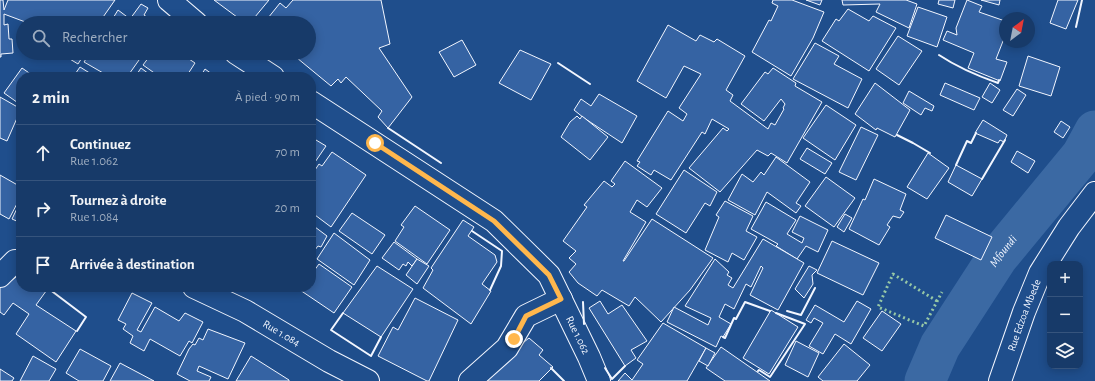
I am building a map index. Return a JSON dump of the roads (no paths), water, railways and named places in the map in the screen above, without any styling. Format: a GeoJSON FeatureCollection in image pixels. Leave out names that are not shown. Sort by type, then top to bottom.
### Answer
{"type":"FeatureCollection","features":[{"type":"Feature","properties":{"kind":"street"},"geometry":{"type":"LineString","coordinates":[[169,0],[188,16]]}},
{"type":"Feature","properties":{"kind":"street"},"geometry":{"type":"LineString","coordinates":[[247,60],[265,72]]}},
{"type":"Feature","properties":{"kind":"street","name":"Rue 1.062"},"geometry":{"type":"LineString","coordinates":[[316,105],[494,221],[549,275],[599,381]]}},
{"type":"Feature","properties":{"kind":"street","name":"Rue Edzoa Mbede"},"geometry":{"type":"LineString","coordinates":[[1000,381],[1024,312],[1040,273],[1069,227],[1095,193]]}},
{"type":"Feature","properties":{"kind":"street"},"geometry":{"type":"LineString","coordinates":[[0,276],[16,261]]}},
{"type":"Feature","properties":{"kind":"street","name":"Rue 1.084"},"geometry":{"type":"LineString","coordinates":[[205,292],[245,310],[329,361],[368,381]]}},
{"type":"Feature","properties":{"kind":"street"},"geometry":{"type":"LineString","coordinates":[[470,381],[507,348],[526,316],[561,299]]}},
{"type":"Feature","properties":{"kind":"waterway","name":"Mfoundi"},"geometry":{"type":"LineString","coordinates":[[925,381],[940,346],[997,258],[1082,155],[1095,131]]}}]}
